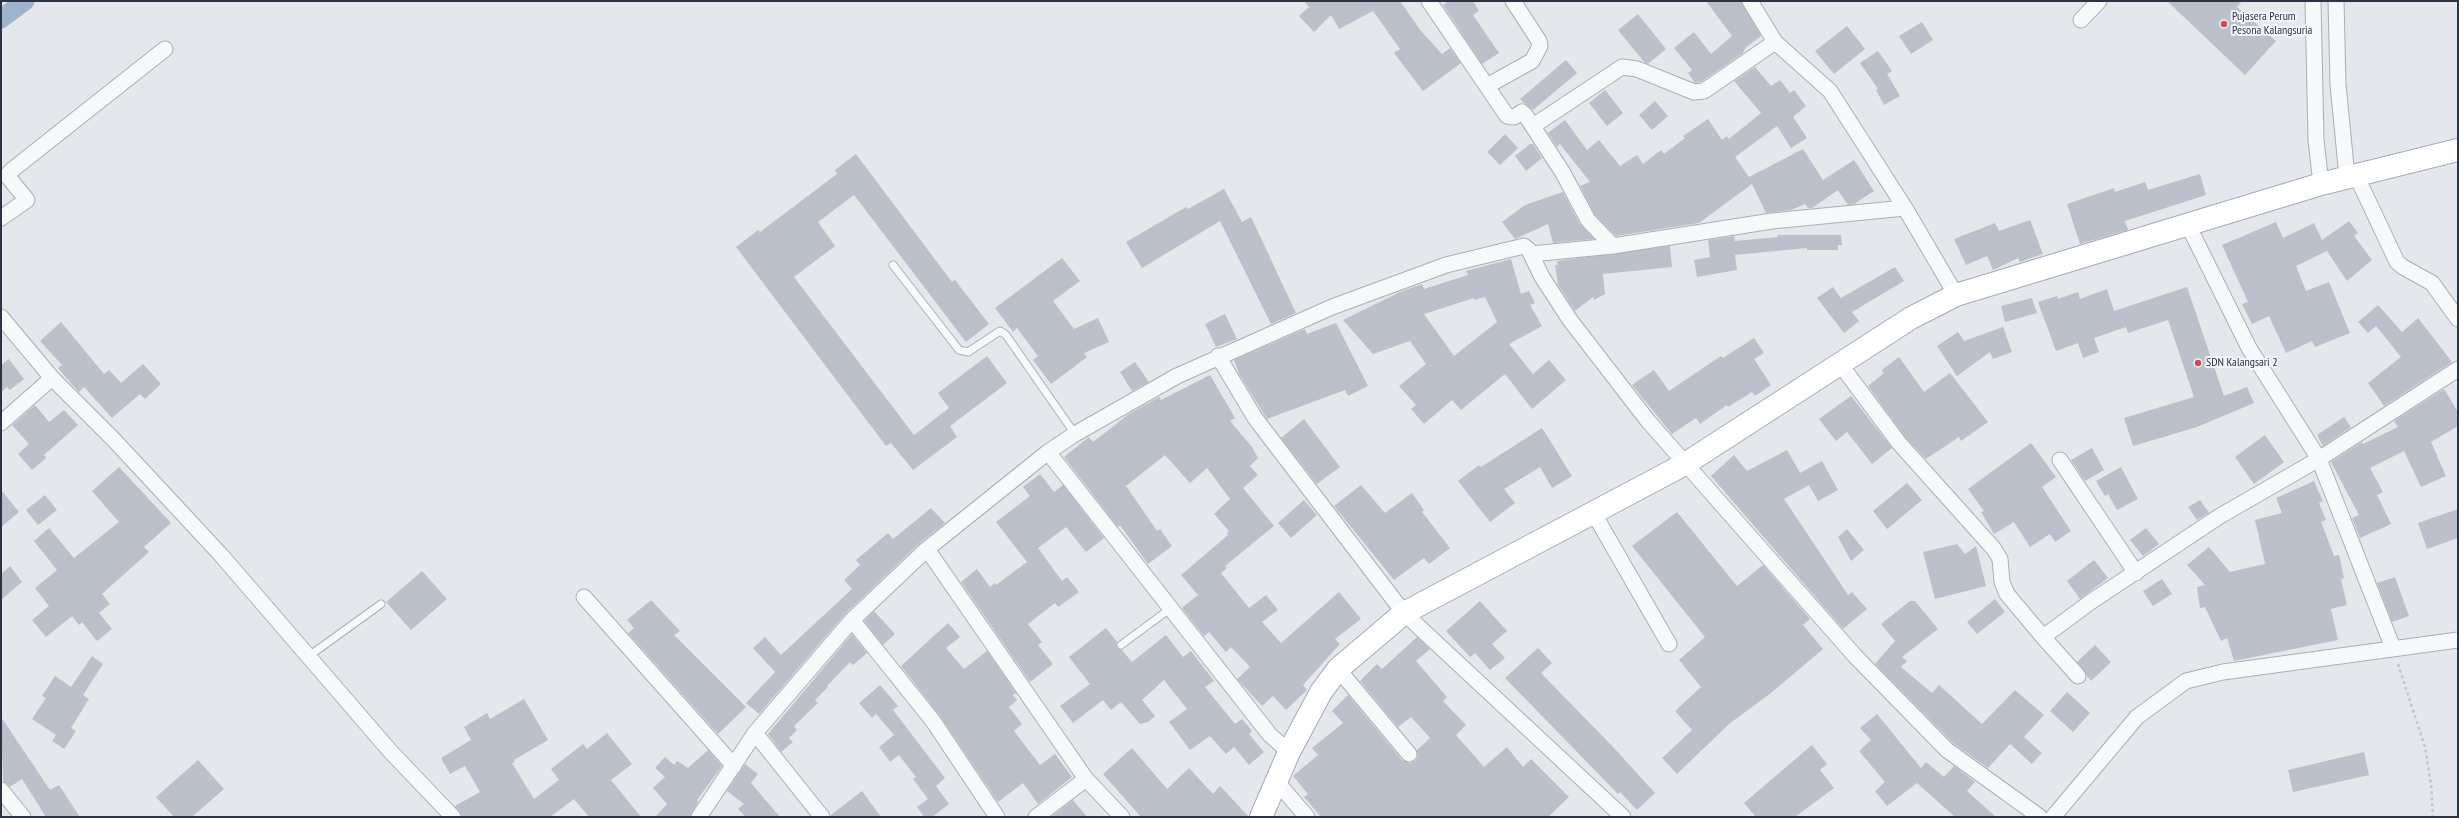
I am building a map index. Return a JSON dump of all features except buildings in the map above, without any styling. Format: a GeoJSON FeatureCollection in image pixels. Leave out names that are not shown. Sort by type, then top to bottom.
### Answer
{"type":"FeatureCollection","features":[{"type":"Feature","properties":{"kind":"main road"},"geometry":{"type":"LineString","coordinates":[[1261,817],[1289,752],[1321,692],[1338,669],[1404,613],[1685,464],[1912,318],[1956,295],[2321,184],[2458,150]]}},
{"type":"Feature","properties":{"kind":"street"},"geometry":{"type":"LineString","coordinates":[[1429,1],[1508,116],[1514,117],[1522,112],[1533,126],[1567,180],[1588,220],[1613,246]]}},
{"type":"Feature","properties":{"kind":"street"},"geometry":{"type":"LineString","coordinates":[[1487,86],[1532,61],[1540,46],[1539,41],[1513,1]]}},
{"type":"Feature","properties":{"kind":"street"},"geometry":{"type":"LineString","coordinates":[[2082,20],[2099,1]]}},
{"type":"Feature","properties":{"kind":"street"},"geometry":{"type":"LineString","coordinates":[[2313,1],[2316,140],[2321,184]]}},
{"type":"Feature","properties":{"kind":"street"},"geometry":{"type":"LineString","coordinates":[[2336,1],[2338,84],[2352,176],[2397,262],[2403,267],[2432,283],[2458,319]]}},
{"type":"Feature","properties":{"kind":"street"},"geometry":{"type":"LineString","coordinates":[[1752,2],[1775,42],[1830,91],[1905,208],[1956,295]]}},
{"type":"Feature","properties":{"kind":"street"},"geometry":{"type":"LineString","coordinates":[[1533,126],[1622,67],[1637,69],[1694,92],[1704,91],[1775,42]]}},
{"type":"Feature","properties":{"kind":"street"},"geometry":{"type":"LineString","coordinates":[[1,218],[27,200],[9,178],[8,174],[165,48]]}},
{"type":"Feature","properties":{"kind":"street"},"geometry":{"type":"LineString","coordinates":[[1531,254],[1613,246],[1772,222],[1905,208]]}},
{"type":"Feature","properties":{"kind":"street"},"geometry":{"type":"LineString","coordinates":[[2188,225],[2249,348],[2319,459],[2393,648]]}},
{"type":"Feature","properties":{"kind":"street"},"geometry":{"type":"LineString","coordinates":[[699,817],[755,733],[852,620],[927,549],[1048,452],[1075,434],[1150,390],[1218,356],[1332,307],[1423,272],[1521,246],[1527,248],[1531,254],[1542,277],[1570,320],[1648,421],[1855,656],[1924,727],[1961,762],[2040,817]]}},
{"type":"Feature","properties":{"kind":"street"},"geometry":{"type":"LineString","coordinates":[[1,317],[52,378],[172,501],[309,656],[390,751],[453,817]]}},
{"type":"Feature","properties":{"kind":"street"},"geometry":{"type":"LineString","coordinates":[[1218,356],[1255,418],[1404,613],[1623,817]]}},
{"type":"Feature","properties":{"kind":"street"},"geometry":{"type":"LineString","coordinates":[[1840,364],[1899,442],[1994,549],[2000,559],[2001,575],[2007,594],[2078,676]]}},
{"type":"Feature","properties":{"kind":"street"},"geometry":{"type":"LineString","coordinates":[[2043,637],[2092,602],[2233,508],[2319,459],[2458,369]]}},
{"type":"Feature","properties":{"kind":"street"},"geometry":{"type":"LineString","coordinates":[[1,423],[52,378]]}},
{"type":"Feature","properties":{"kind":"street"},"geometry":{"type":"LineString","coordinates":[[1048,452],[1270,735],[1289,752]]}},
{"type":"Feature","properties":{"kind":"street"},"geometry":{"type":"LineString","coordinates":[[2060,460],[2136,573]]}},
{"type":"Feature","properties":{"kind":"street"},"geometry":{"type":"LineString","coordinates":[[1593,512],[1669,644]]}},
{"type":"Feature","properties":{"kind":"street"},"geometry":{"type":"LineString","coordinates":[[927,549],[1086,779],[1122,817]]}},
{"type":"Feature","properties":{"kind":"street"},"geometry":{"type":"LineString","coordinates":[[584,597],[734,766]]}},
{"type":"Feature","properties":{"kind":"street"},"geometry":{"type":"LineString","coordinates":[[852,620],[933,721],[997,817]]}},
{"type":"Feature","properties":{"kind":"street"},"geometry":{"type":"LineString","coordinates":[[2053,817],[2137,717],[2186,681],[2223,672],[2458,640]]}},
{"type":"Feature","properties":{"kind":"street"},"geometry":{"type":"LineString","coordinates":[[1338,669],[1409,754]]}},
{"type":"Feature","properties":{"kind":"street"},"geometry":{"type":"LineString","coordinates":[[755,733],[822,817]]}},
{"type":"Feature","properties":{"kind":"street"},"geometry":{"type":"LineString","coordinates":[[1036,817],[1086,779]]}},
{"type":"Feature","properties":{"kind":"street"},"geometry":{"type":"LineString","coordinates":[[1277,782],[1307,817]]}},
{"type":"Feature","properties":{"kind":"street"},"geometry":{"type":"LineString","coordinates":[[1,790],[23,817]]}},
{"type":"Feature","properties":{"kind":"lane"},"geometry":{"type":"LineString","coordinates":[[893,265],[959,350],[968,352],[1000,331],[1006,334],[1075,434]]}},
{"type":"Feature","properties":{"kind":"lane"},"geometry":{"type":"LineString","coordinates":[[309,656],[381,604]]}},
{"type":"Feature","properties":{"kind":"lane"},"geometry":{"type":"LineString","coordinates":[[1122,645],[1171,608]]}},
{"type":"Feature","properties":{"kind":"path"},"geometry":{"type":"LineString","coordinates":[[2393,648],[2425,747],[2431,784],[2433,817]]}},
{"type":"Feature","properties":{"kind":"waterway"},"geometry":{"type":"LineString","coordinates":[[1,19],[25,1]]}},
{"type":"Feature","properties":{"kind":"place","name":"Pujasera Perum Pesona Kalangsuria"},"geometry":{"type":"Point","coordinates":[2224,24]}},
{"type":"Feature","properties":{"kind":"place","name":"SDN Kalangsari 2"},"geometry":{"type":"Point","coordinates":[2198,363]}}]}
